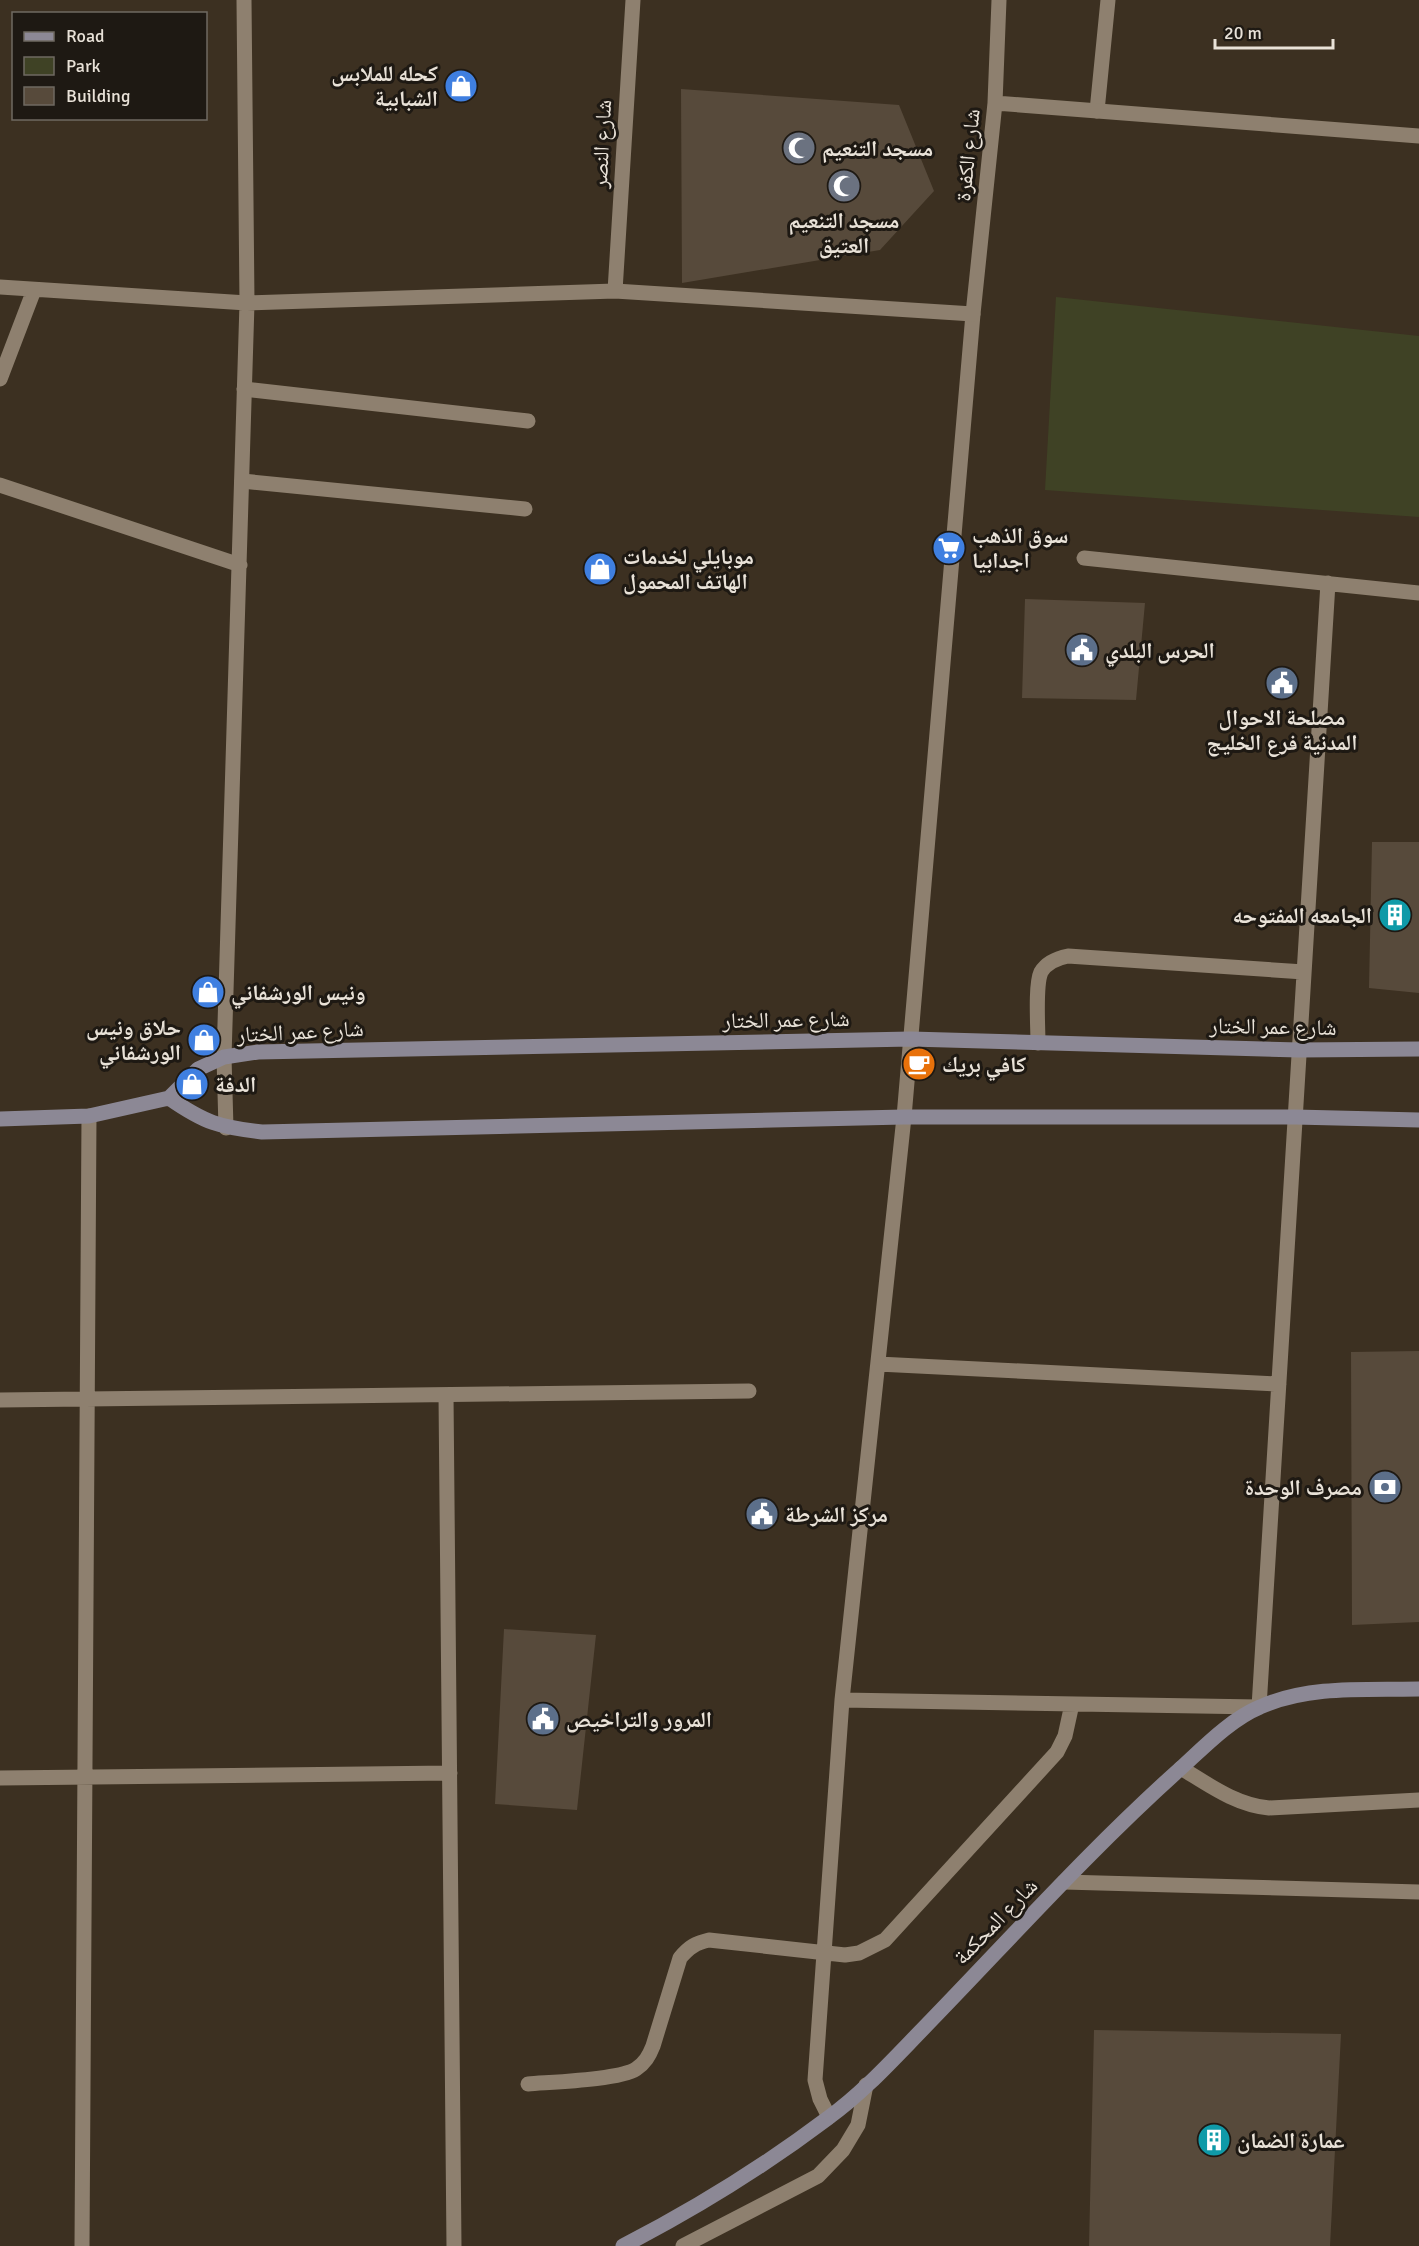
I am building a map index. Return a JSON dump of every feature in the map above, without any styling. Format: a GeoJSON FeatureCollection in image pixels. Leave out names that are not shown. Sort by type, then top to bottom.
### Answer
{"type":"FeatureCollection","features":[{"type":"Feature","properties":{"kind":"street"},"geometry":{"type":"LineString","coordinates":[[226,1128],[224,1057],[247,303],[244,0]]}},
{"type":"Feature","properties":{"kind":"street","name":"شارع النصر"},"geometry":{"type":"LineString","coordinates":[[615,291],[633,0]]}},
{"type":"Feature","properties":{"kind":"street","name":"شارع الكفرة"},"geometry":{"type":"LineString","coordinates":[[829,2117],[820,2099],[815,2080],[842,1700],[904,1117],[972,314],[995,103],[999,0]]}},
{"type":"Feature","properties":{"kind":"street"},"geometry":{"type":"LineString","coordinates":[[1097,111],[1108,0]]}},
{"type":"Feature","properties":{"kind":"street"},"geometry":{"type":"LineString","coordinates":[[995,103],[1419,136]]}},
{"type":"Feature","properties":{"kind":"street"},"geometry":{"type":"LineString","coordinates":[[0,287],[247,303],[615,291],[972,314]]}},
{"type":"Feature","properties":{"kind":"street"},"geometry":{"type":"LineString","coordinates":[[0,379],[34,290]]}},
{"type":"Feature","properties":{"kind":"street"},"geometry":{"type":"LineString","coordinates":[[244,389],[528,421]]}},
{"type":"Feature","properties":{"kind":"street"},"geometry":{"type":"LineString","coordinates":[[242,481],[525,509]]}},
{"type":"Feature","properties":{"kind":"street"},"geometry":{"type":"LineString","coordinates":[[0,485],[240,565]]}},
{"type":"Feature","properties":{"kind":"street"},"geometry":{"type":"LineString","coordinates":[[1084,558],[1419,593]]}},
{"type":"Feature","properties":{"kind":"street"},"geometry":{"type":"LineString","coordinates":[[842,1700],[1259,1707],[1328,583]]}},
{"type":"Feature","properties":{"kind":"street"},"geometry":{"type":"LineString","coordinates":[[1038,1043],[1038,982],[1041,972],[1058,958],[1068,956],[1304,972]]}},
{"type":"Feature","properties":{"kind":"street","name":"شارع عمر الختار"},"geometry":{"type":"LineString","coordinates":[[169,1098],[198,1069],[224,1057],[258,1052],[911,1039],[1299,1050],[1419,1049]]}},
{"type":"Feature","properties":{"kind":"street"},"geometry":{"type":"LineString","coordinates":[[0,1119],[89,1116],[169,1098],[196,1117],[226,1128],[262,1132],[904,1117],[1295,1117],[1419,1120]]}},
{"type":"Feature","properties":{"kind":"street"},"geometry":{"type":"LineString","coordinates":[[82,2246],[89,1116]]}},
{"type":"Feature","properties":{"kind":"street"},"geometry":{"type":"LineString","coordinates":[[878,1364],[1279,1384]]}},
{"type":"Feature","properties":{"kind":"street"},"geometry":{"type":"LineString","coordinates":[[0,1400],[749,1391]]}},
{"type":"Feature","properties":{"kind":"street"},"geometry":{"type":"LineString","coordinates":[[446,1395],[454,2246]]}},
{"type":"Feature","properties":{"kind":"street","name":"شارع المحكمة"},"geometry":{"type":"LineString","coordinates":[[623,2246],[682,2216],[739,2180],[829,2117],[915,2037],[1143,1802],[1218,1735],[1259,1707],[1296,1695],[1334,1691],[1419,1689]]}},
{"type":"Feature","properties":{"kind":"street"},"geometry":{"type":"LineString","coordinates":[[528,2085],[618,2075],[637,2068],[647,2059],[653,2046],[680,1958],[687,1948],[697,1942],[709,1940],[845,1955],[860,1953],[885,1940],[1056,1752],[1068,1728],[1072,1704]]}},
{"type":"Feature","properties":{"kind":"street"},"geometry":{"type":"LineString","coordinates":[[1180,1768],[1236,1801],[1254,1806],[1269,1808],[1419,1800]]}},
{"type":"Feature","properties":{"kind":"street"},"geometry":{"type":"LineString","coordinates":[[0,1778],[450,1773]]}},
{"type":"Feature","properties":{"kind":"street"},"geometry":{"type":"LineString","coordinates":[[1064,1881],[1419,1892]]}},
{"type":"Feature","properties":{"kind":"street"},"geometry":{"type":"LineString","coordinates":[[683,2246],[818,2176],[843,2150],[858,2125],[866,2085]]}},
{"type":"Feature","properties":{"kind":"green space"},"geometry":{"type":"Polygon","coordinates":[[[1056,297],[1419,336],[1419,517],[1045,490],[1056,297]]]}},
{"type":"Feature","properties":{"kind":"building","name":"مسجد التنعيم"},"geometry":{"type":"Polygon","coordinates":[[[681,89],[899,105],[934,191],[880,250],[682,283],[681,89]]]}},
{"type":"Feature","properties":{"kind":"building","name":"الحرس البلدي"},"geometry":{"type":"Polygon","coordinates":[[[1025,599],[1145,603],[1136,700],[1022,698],[1025,599]]]}},
{"type":"Feature","properties":{"kind":"building","name":"الجامعه المفتوحه"},"geometry":{"type":"Polygon","coordinates":[[[1372,842],[1419,842],[1419,993],[1369,988],[1372,842]]]}},
{"type":"Feature","properties":{"kind":"building","name":"مصرف الوحدة"},"geometry":{"type":"Polygon","coordinates":[[[1419,1351],[1419,1622],[1352,1625],[1351,1352],[1419,1351]]]}},
{"type":"Feature","properties":{"kind":"building","name":"المرور والتراخيص"},"geometry":{"type":"Polygon","coordinates":[[[504,1629],[596,1635],[577,1810],[495,1804],[504,1629]]]}},
{"type":"Feature","properties":{"kind":"building","name":"عمارة الضمان"},"geometry":{"type":"Polygon","coordinates":[[[1094,2030],[1341,2034],[1330,2246],[1089,2246],[1094,2030]]]}},
{"type":"Feature","properties":{"kind":"place","name":"كحله للملابس الشبابية"},"geometry":{"type":"Point","coordinates":[461,86]}},
{"type":"Feature","properties":{"kind":"place","name":"مسجد التنعيم"},"geometry":{"type":"Point","coordinates":[799,148]}},
{"type":"Feature","properties":{"kind":"place","name":"مسجد التنعيم العتيق"},"geometry":{"type":"Point","coordinates":[844,186]}},
{"type":"Feature","properties":{"kind":"place","name":"سوق الذهب اجدابيا"},"geometry":{"type":"Point","coordinates":[949,548]}},
{"type":"Feature","properties":{"kind":"place","name":"موبايلي لخدمات الهاتف المحمول"},"geometry":{"type":"Point","coordinates":[600,569]}},
{"type":"Feature","properties":{"kind":"place","name":"الحرس البلدي"},"geometry":{"type":"Point","coordinates":[1082,650]}},
{"type":"Feature","properties":{"kind":"place","name":"مصلحة الاحوال المدنية فرع الخليج"},"geometry":{"type":"Point","coordinates":[1282,683]}},
{"type":"Feature","properties":{"kind":"place","name":"الجامعه المفتوحه"},"geometry":{"type":"Point","coordinates":[1395,915]}},
{"type":"Feature","properties":{"kind":"place","name":"ونيس الورشفاني"},"geometry":{"type":"Point","coordinates":[208,992]}},
{"type":"Feature","properties":{"kind":"place","name":"حلاق ونيس الورشفاني"},"geometry":{"type":"Point","coordinates":[204,1040]}},
{"type":"Feature","properties":{"kind":"place","name":"كافي بريك"},"geometry":{"type":"Point","coordinates":[919,1064]}},
{"type":"Feature","properties":{"kind":"place","name":"الدفة"},"geometry":{"type":"Point","coordinates":[192,1084]}},
{"type":"Feature","properties":{"kind":"place","name":"مصرف الوحدة"},"geometry":{"type":"Point","coordinates":[1385,1487]}},
{"type":"Feature","properties":{"kind":"place","name":"مركز الشرطة"},"geometry":{"type":"Point","coordinates":[762,1514]}},
{"type":"Feature","properties":{"kind":"place","name":"المرور والتراخيص"},"geometry":{"type":"Point","coordinates":[543,1719]}},
{"type":"Feature","properties":{"kind":"place","name":"عمارة الضمان"},"geometry":{"type":"Point","coordinates":[1214,2140]}}]}
